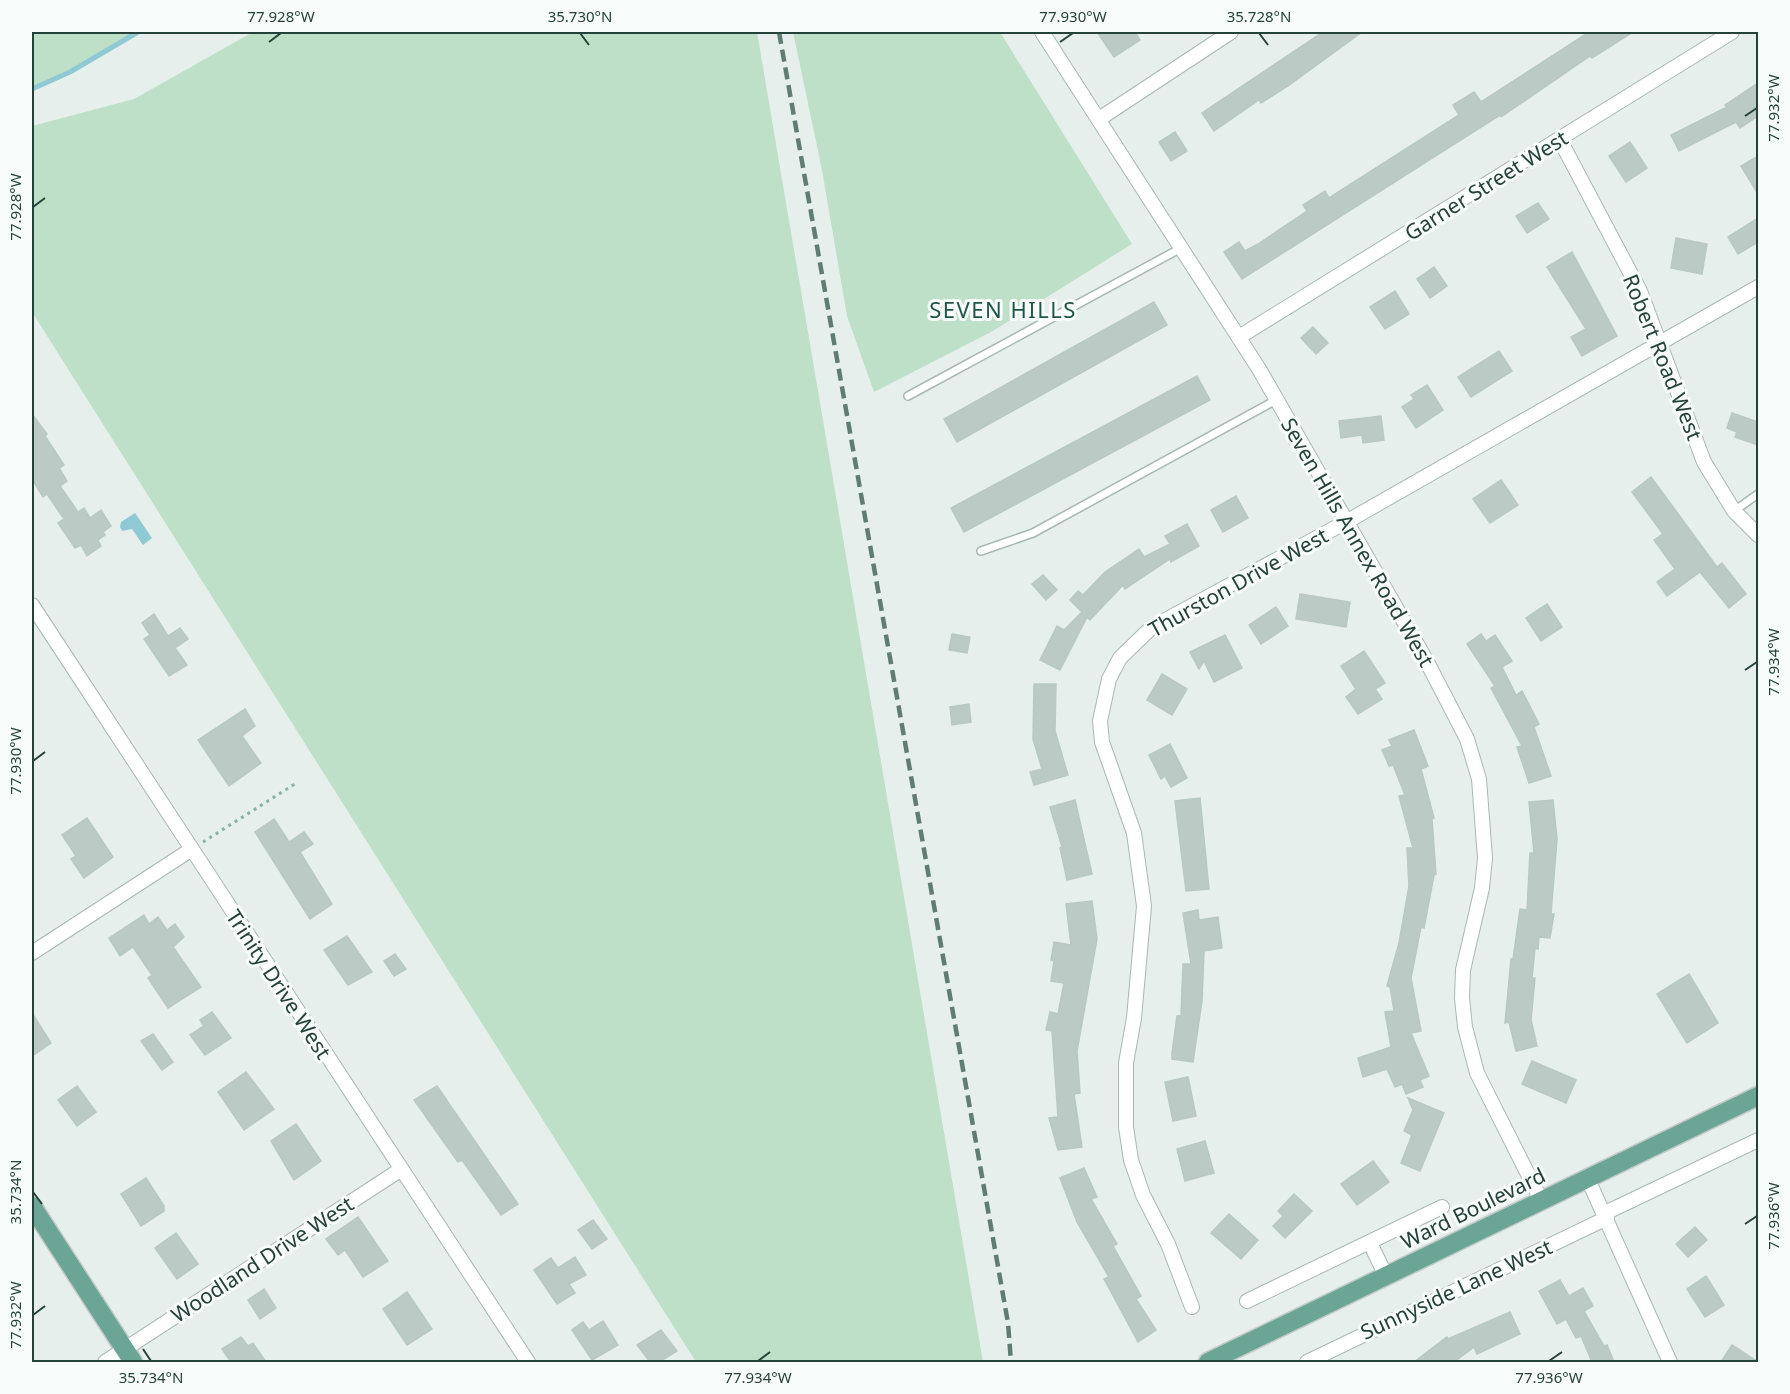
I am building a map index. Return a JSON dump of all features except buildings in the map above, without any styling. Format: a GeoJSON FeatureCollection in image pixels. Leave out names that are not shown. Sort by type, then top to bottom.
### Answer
{"type":"FeatureCollection","features":[{"type":"Feature","properties":{"kind":"main road","name":"Ward Boulevard"},"geometry":{"type":"LineString","coordinates":[[1208,1362],[1758,1096]]}},
{"type":"Feature","properties":{"kind":"main road"},"geometry":{"type":"LineString","coordinates":[[32,1206],[128,1356]]}},
{"type":"Feature","properties":{"kind":"street","name":"Seven Hills Annex Road West"},"geometry":{"type":"LineString","coordinates":[[1042,32],[1239,337],[1426,660],[1467,739],[1479,779],[1485,858],[1482,888],[1463,970],[1465,1027],[1477,1073],[1541,1200]]}},
{"type":"Feature","properties":{"kind":"street"},"geometry":{"type":"LineString","coordinates":[[1099,119],[1232,32]]}},
{"type":"Feature","properties":{"kind":"street","name":"Garner Street West"},"geometry":{"type":"LineString","coordinates":[[1239,337],[1732,32]]}},
{"type":"Feature","properties":{"kind":"street","name":"Robert Road West"},"geometry":{"type":"LineString","coordinates":[[1560,140],[1640,291],[1704,462],[1734,511],[1758,535]]}},
{"type":"Feature","properties":{"kind":"street","name":"Thurston Drive West"},"geometry":{"type":"LineString","coordinates":[[1192,1307],[1168,1244],[1143,1195],[1131,1160],[1125,1127],[1126,1063],[1134,1018],[1144,906],[1134,833],[1102,742],[1100,721],[1103,700],[1109,679],[1120,658],[1151,628],[1346,522],[1758,287]]}},
{"type":"Feature","properties":{"kind":"street","name":"Trinity Drive West"},"geometry":{"type":"LineString","coordinates":[[32,605],[400,1170],[528,1362]]}},
{"type":"Feature","properties":{"kind":"street"},"geometry":{"type":"LineString","coordinates":[[32,953],[192,849]]}},
{"type":"Feature","properties":{"kind":"street","name":"Sunnyside Lane West"},"geometry":{"type":"LineString","coordinates":[[1307,1362],[1758,1140]]}},
{"type":"Feature","properties":{"kind":"street","name":"Woodland Drive West"},"geometry":{"type":"LineString","coordinates":[[105,1362],[128,1356],[400,1170]]}},
{"type":"Feature","properties":{"kind":"street"},"geometry":{"type":"LineString","coordinates":[[1587,1177],[1670,1362]]}},
{"type":"Feature","properties":{"kind":"street"},"geometry":{"type":"LineString","coordinates":[[1247,1301],[1442,1208]]}},
{"type":"Feature","properties":{"kind":"street"},"geometry":{"type":"LineString","coordinates":[[1370,1243],[1386,1276]]}},
{"type":"Feature","properties":{"kind":"lane"},"geometry":{"type":"LineString","coordinates":[[908,396],[1183,247]]}},
{"type":"Feature","properties":{"kind":"lane"},"geometry":{"type":"LineString","coordinates":[[981,551],[1033,532],[1276,400]]}},
{"type":"Feature","properties":{"kind":"lane"},"geometry":{"type":"LineString","coordinates":[[1734,511],[1758,494]]}},
{"type":"Feature","properties":{"kind":"path"},"geometry":{"type":"LineString","coordinates":[[192,849],[298,782]]}},
{"type":"Feature","properties":{"kind":"green space"},"geometry":{"type":"Polygon","coordinates":[[[32,32],[138,32],[70,72],[32,88],[32,32]]]}},
{"type":"Feature","properties":{"kind":"green space"},"geometry":{"type":"Polygon","coordinates":[[[253,32],[757,32],[983,1362],[696,1362],[32,312],[32,126],[134,99],[253,32]]]}},
{"type":"Feature","properties":{"kind":"green space"},"geometry":{"type":"Polygon","coordinates":[[[793,32],[1000,32],[1132,244],[991,332],[874,392],[847,316],[822,170],[793,32]]]}},
{"type":"Feature","properties":{"kind":"water"},"geometry":{"type":"Polygon","coordinates":[[[135,513],[152,538],[143,545],[132,529],[122,531],[120,527],[121,522],[135,513]]]}},
{"type":"Feature","properties":{"kind":"waterway"},"geometry":{"type":"LineString","coordinates":[[32,89],[70,72],[138,32]]}},
{"type":"Feature","properties":{"kind":"railway"},"geometry":{"type":"LineString","coordinates":[[779,32],[1008,1323],[1011,1362]]}},
{"type":"Feature","properties":{"kind":"district","name":"SEVEN HILLS"},"geometry":{"type":"Point","coordinates":[1003,309]}}]}
